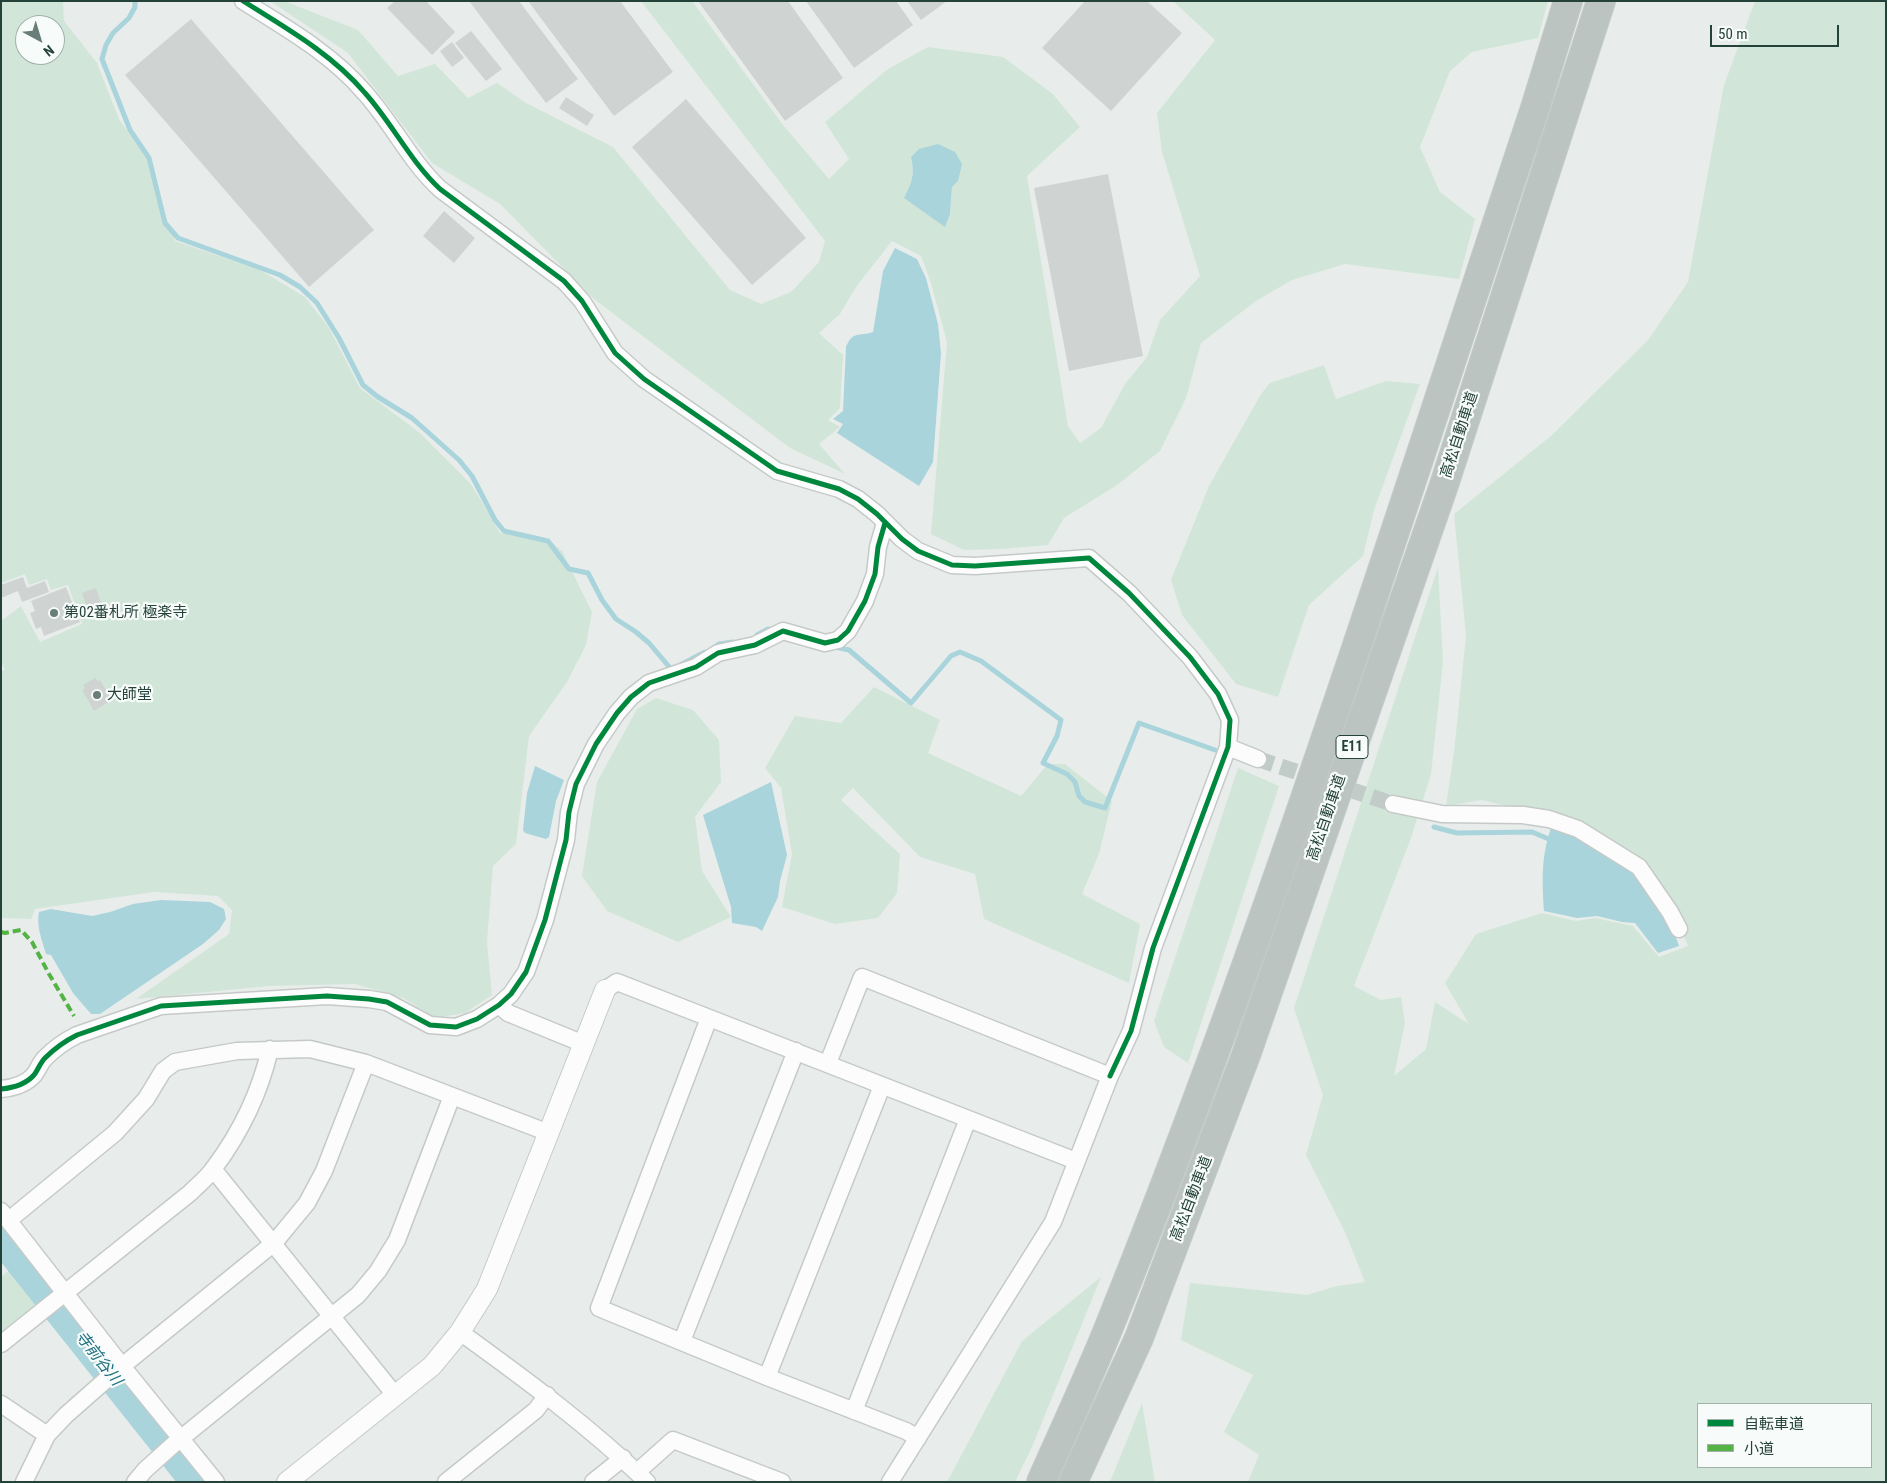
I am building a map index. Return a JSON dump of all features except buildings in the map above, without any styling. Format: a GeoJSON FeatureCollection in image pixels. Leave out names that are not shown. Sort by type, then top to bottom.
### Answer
{"type":"FeatureCollection","features":[{"type":"Feature","properties":{"kind":"highway","name":"高松自動車道"},"geometry":{"type":"LineString","coordinates":[[1041,1482],[1108,1330],[1228,1018],[1313,775],[1532,118],[1568,1]]}},
{"type":"Feature","properties":{"kind":"highway","name":"高松自動車道"},"geometry":{"type":"LineString","coordinates":[[1073,1482],[1139,1338],[1246,1055],[1444,485],[1601,1]]}},
{"type":"Feature","properties":{"kind":"highway"},"geometry":{"type":"LineString","coordinates":[[1085,1482],[1139,1338]]}},
{"type":"Feature","properties":{"kind":"street"},"geometry":{"type":"LineString","coordinates":[[243,1],[292,32],[342,68],[366,94],[426,176],[440,189],[564,281],[582,301],[615,353],[644,379],[777,472],[839,489],[858,499],[877,514],[902,540],[918,551],[952,565],[975,566],[1089,558],[1129,594],[1190,657],[1218,694],[1230,720],[1228,747],[1153,948],[1131,1031],[1110,1076],[1053,1222],[890,1482]]}},
{"type":"Feature","properties":{"kind":"street"},"geometry":{"type":"LineString","coordinates":[[1,1089],[19,1085],[33,1077],[45,1058],[65,1041],[160,1006],[327,996],[387,1002],[430,1025],[456,1027],[477,1020],[500,1005],[511,994],[526,972],[547,912],[566,840],[569,812],[576,784],[596,744],[617,713],[649,683],[696,666],[718,654],[755,645],[783,631],[825,643],[838,640],[848,631],[865,601],[875,574],[878,547],[885,523]]}},
{"type":"Feature","properties":{"kind":"street"},"geometry":{"type":"LineString","coordinates":[[1228,747],[1258,759]]}},
{"type":"Feature","properties":{"kind":"street"},"geometry":{"type":"LineString","coordinates":[[1393,804],[1442,814],[1523,815],[1549,819],[1578,829],[1639,866],[1670,912],[1678,929]]}},
{"type":"Feature","properties":{"kind":"street"},"geometry":{"type":"LineString","coordinates":[[828,1063],[862,977],[1110,1076]]}},
{"type":"Feature","properties":{"kind":"street"},"geometry":{"type":"LineString","coordinates":[[287,1482],[432,1366],[460,1332],[487,1289],[604,990],[617,982],[1076,1161]]}},
{"type":"Feature","properties":{"kind":"street"},"geometry":{"type":"LineString","coordinates":[[500,1005],[508,1013],[584,1044]]}},
{"type":"Feature","properties":{"kind":"street"},"geometry":{"type":"LineString","coordinates":[[709,1018],[599,1308],[767,1377],[906,1431],[918,1438]]}},
{"type":"Feature","properties":{"kind":"street"},"geometry":{"type":"LineString","coordinates":[[216,1482],[172,1445],[114,1373],[57,1300],[5,1215],[115,1133],[146,1099],[163,1071],[175,1062],[237,1051],[310,1048],[366,1063],[549,1133]]}},
{"type":"Feature","properties":{"kind":"street"},"geometry":{"type":"LineString","coordinates":[[1,1344],[190,1193],[214,1169],[242,1126],[264,1073],[270,1049]]}},
{"type":"Feature","properties":{"kind":"street"},"geometry":{"type":"LineString","coordinates":[[682,1341],[796,1051]]}},
{"type":"Feature","properties":{"kind":"street"},"geometry":{"type":"LineString","coordinates":[[24,1482],[47,1436],[66,1414],[274,1243],[307,1203],[324,1171],[366,1063]]}},
{"type":"Feature","properties":{"kind":"street"},"geometry":{"type":"LineString","coordinates":[[767,1377],[882,1086]]}},
{"type":"Feature","properties":{"kind":"street"},"geometry":{"type":"LineString","coordinates":[[135,1482],[144,1470],[172,1445],[358,1295],[378,1271],[397,1240],[452,1096]]}},
{"type":"Feature","properties":{"kind":"street"},"geometry":{"type":"LineString","coordinates":[[854,1411],[968,1119]]}},
{"type":"Feature","properties":{"kind":"street"},"geometry":{"type":"LineString","coordinates":[[214,1169],[395,1395]]}},
{"type":"Feature","properties":{"kind":"street"},"geometry":{"type":"LineString","coordinates":[[460,1332],[547,1395],[623,1458],[642,1477],[673,1440],[782,1482]]}},
{"type":"Feature","properties":{"kind":"street"},"geometry":{"type":"LineString","coordinates":[[446,1482],[536,1410],[547,1395]]}},
{"type":"Feature","properties":{"kind":"street"},"geometry":{"type":"LineString","coordinates":[[1,1404],[47,1436]]}},
{"type":"Feature","properties":{"kind":"street"},"geometry":{"type":"LineString","coordinates":[[593,1482],[623,1458]]}},
{"type":"Feature","properties":{"kind":"green space"},"geometry":{"type":"Polygon","coordinates":[[[1,1],[63,1],[64,15],[15,15],[15,65],[65,65],[65,22],[97,63],[119,119],[153,168],[159,199],[175,241],[260,270],[305,297],[329,328],[360,388],[420,433],[471,484],[500,533],[548,539],[562,551],[592,612],[586,645],[567,682],[529,736],[516,844],[493,866],[487,942],[492,995],[465,1013],[436,1018],[403,998],[355,984],[269,986],[136,999],[229,934],[232,910],[218,896],[154,892],[35,909],[31,919],[1,918],[1,671],[5,670],[1,661],[1,621],[21,606],[40,642],[82,624],[68,585],[51,590],[47,579],[29,585],[25,574],[1,583],[1,1]]]}},
{"type":"Feature","properties":{"kind":"green space"},"geometry":{"type":"Polygon","coordinates":[[[270,1],[284,1],[358,30],[398,76],[435,64],[468,98],[497,83],[526,103],[613,147],[730,290],[761,304],[791,292],[819,262],[825,241],[641,1],[692,1],[783,125],[829,179],[849,159],[825,122],[888,69],[928,47],[1003,57],[1053,94],[1080,127],[1027,176],[1068,426],[1080,443],[1101,428],[1125,384],[1147,357],[1160,320],[1200,276],[1162,152],[1157,113],[1215,40],[1173,1],[1548,1],[1538,38],[1472,52],[1450,71],[1420,147],[1440,192],[1475,219],[1459,279],[1345,264],[1292,280],[1256,301],[1201,343],[1186,398],[1160,451],[1117,485],[1064,518],[1048,545],[1001,549],[964,550],[931,534],[947,342],[930,280],[921,256],[892,241],[856,287],[840,314],[819,333],[843,355],[840,408],[828,420],[840,427],[819,444],[845,474],[790,448],[594,299],[500,204],[432,163],[348,53],[270,1]],[[911,157],[912,178],[904,198],[950,214],[952,187],[958,181],[911,157]]]}},
{"type":"Feature","properties":{"kind":"green space"},"geometry":{"type":"Polygon","coordinates":[[[1755,1],[1886,1],[1886,1482],[1248,1482],[1259,1455],[1224,1432],[1253,1375],[1181,1340],[1190,1283],[1307,1295],[1337,1286],[1365,1282],[1345,1232],[1306,1155],[1323,1095],[1294,1008],[1438,567],[1443,662],[1431,774],[1411,838],[1354,986],[1381,1000],[1401,997],[1405,1023],[1394,1076],[1426,1049],[1435,1002],[1469,1024],[1445,983],[1476,934],[1542,913],[1576,921],[1595,918],[1633,926],[1659,957],[1688,946],[1670,904],[1577,824],[1482,800],[1446,806],[1454,752],[1466,636],[1454,514],[1552,435],[1648,340],[1688,282],[1724,85],[1755,1]]]}},
{"type":"Feature","properties":{"kind":"green space"},"geometry":{"type":"Polygon","coordinates":[[[1324,365],[1336,399],[1386,381],[1420,384],[1374,510],[1363,556],[1309,605],[1278,697],[1236,684],[1182,615],[1171,580],[1209,486],[1261,394],[1270,383],[1324,365]]]}},
{"type":"Feature","properties":{"kind":"green space"},"geometry":{"type":"Polygon","coordinates":[[[874,687],[940,720],[928,753],[1021,796],[1048,764],[1065,764],[1112,801],[1099,854],[1082,894],[1140,924],[1129,983],[984,919],[975,874],[920,857],[853,788],[841,800],[900,854],[897,893],[878,918],[835,924],[782,907],[792,854],[781,788],[765,768],[795,716],[841,723],[874,687]]]}},
{"type":"Feature","properties":{"kind":"green space"},"geometry":{"type":"Polygon","coordinates":[[[656,698],[693,710],[719,740],[721,782],[695,817],[702,871],[731,917],[678,942],[607,911],[582,876],[597,782],[637,709],[656,698]]]}},
{"type":"Feature","properties":{"kind":"green space"},"geometry":{"type":"Polygon","coordinates":[[[1238,768],[1279,786],[1188,1063],[1164,1047],[1154,1021],[1238,768]]]}},
{"type":"Feature","properties":{"kind":"green space"},"geometry":{"type":"Polygon","coordinates":[[[13,1267],[42,1303],[1,1336],[1,1277],[13,1267]]]}},
{"type":"Feature","properties":{"kind":"green space"},"geometry":{"type":"Polygon","coordinates":[[[1101,1277],[1032,1447],[1015,1482],[947,1482],[1022,1341],[1101,1277]]]}},
{"type":"Feature","properties":{"kind":"green space"},"geometry":{"type":"Polygon","coordinates":[[[1142,1403],[1155,1482],[1110,1482],[1142,1403]]]}},
{"type":"Feature","properties":{"kind":"water"},"geometry":{"type":"Polygon","coordinates":[[[938,144],[955,152],[962,164],[958,181],[952,187],[950,214],[945,227],[904,198],[912,178],[911,157],[919,149],[938,144]]]}},
{"type":"Feature","properties":{"kind":"water"},"geometry":{"type":"Polygon","coordinates":[[[895,248],[917,259],[926,278],[938,324],[941,353],[933,462],[919,486],[837,433],[843,424],[833,419],[843,411],[846,347],[854,336],[873,332],[883,271],[895,248]]]}},
{"type":"Feature","properties":{"kind":"water"},"geometry":{"type":"Polygon","coordinates":[[[535,766],[564,780],[556,801],[549,837],[546,839],[525,833],[523,830],[527,793],[535,766]]]}},
{"type":"Feature","properties":{"kind":"water"},"geometry":{"type":"Polygon","coordinates":[[[771,782],[787,855],[778,897],[762,931],[756,927],[732,923],[731,907],[703,815],[771,782]]]}},
{"type":"Feature","properties":{"kind":"water"},"geometry":{"type":"Polygon","coordinates":[[[1552,825],[1596,842],[1636,868],[1668,916],[1679,946],[1658,953],[1635,923],[1597,916],[1577,918],[1544,911],[1543,868],[1548,836],[1552,825]]]}},
{"type":"Feature","properties":{"kind":"water"},"geometry":{"type":"Polygon","coordinates":[[[161,900],[210,902],[224,909],[226,919],[219,930],[203,944],[100,1014],[91,1014],[73,993],[51,955],[46,954],[39,928],[39,912],[51,909],[92,916],[133,904],[161,900]]]}},
{"type":"Feature","properties":{"kind":"waterway"},"geometry":{"type":"LineString","coordinates":[[135,1],[135,7],[129,18],[113,33],[106,45],[102,59],[130,130],[149,158],[165,223],[178,238],[280,275],[300,287],[317,303],[339,338],[363,385],[378,397],[412,418],[459,460],[472,476],[495,520],[504,531],[548,541],[569,569],[588,573],[602,600],[616,619],[636,632],[649,643],[671,669],[674,668]]}},
{"type":"Feature","properties":{"kind":"waterway"},"geometry":{"type":"LineString","coordinates":[[757,635],[768,629],[775,630]]}},
{"type":"Feature","properties":{"kind":"waterway"},"geometry":{"type":"LineString","coordinates":[[713,648],[719,644],[733,642]]}},
{"type":"Feature","properties":{"kind":"waterway"},"geometry":{"type":"LineString","coordinates":[[835,647],[849,650],[911,703],[951,656],[960,652],[981,661],[1061,720],[1057,736],[1043,763],[1067,774],[1075,782],[1079,796],[1085,802],[1105,808],[1139,723],[1215,750]]}},
{"type":"Feature","properties":{"kind":"waterway"},"geometry":{"type":"LineString","coordinates":[[682,664],[705,652]]}},
{"type":"Feature","properties":{"kind":"waterway"},"geometry":{"type":"LineString","coordinates":[[1434,827],[1457,833],[1532,832],[1551,840]]}},
{"type":"Feature","properties":{"kind":"waterway","name":"寺前谷川"},"geometry":{"type":"LineString","coordinates":[[1,1237],[196,1482]]}},
{"type":"Feature","properties":{"kind":"tunnel"},"geometry":{"type":"LineString","coordinates":[[1258,759],[1393,804]]}},
{"type":"Feature","properties":{"kind":"marked path"},"geometry":{"type":"LineString","coordinates":[[1,932],[21,930],[32,942],[74,1016]]}},
{"type":"Feature","properties":{"kind":"cycle path"},"geometry":{"type":"LineString","coordinates":[[243,1],[308,42],[352,79],[375,105],[429,178],[440,189],[564,281],[582,301],[615,353],[644,379],[777,471],[839,489],[858,499],[918,551],[952,565],[975,566],[1089,558],[1129,593],[1190,657],[1218,694],[1230,720],[1228,747],[1153,948],[1131,1031],[1110,1076]]}},
{"type":"Feature","properties":{"kind":"cycle path"},"geometry":{"type":"LineString","coordinates":[[1,1089],[14,1087],[27,1081],[34,1075],[48,1055],[77,1035],[161,1006],[327,996],[387,1002],[430,1025],[456,1027],[477,1019],[499,1005],[511,994],[526,972],[545,920],[566,840],[569,812],[576,784],[596,744],[617,713],[631,697],[649,683],[696,667],[718,653],[755,645],[783,631],[825,643],[838,640],[848,631],[865,601],[875,574],[878,547],[885,523]]}},
{"type":"Feature","properties":{"kind":"place","name":"第02番札所 極楽寺"},"geometry":{"type":"Point","coordinates":[54,613]}},
{"type":"Feature","properties":{"kind":"place","name":"大師堂"},"geometry":{"type":"Point","coordinates":[97,695]}}]}
